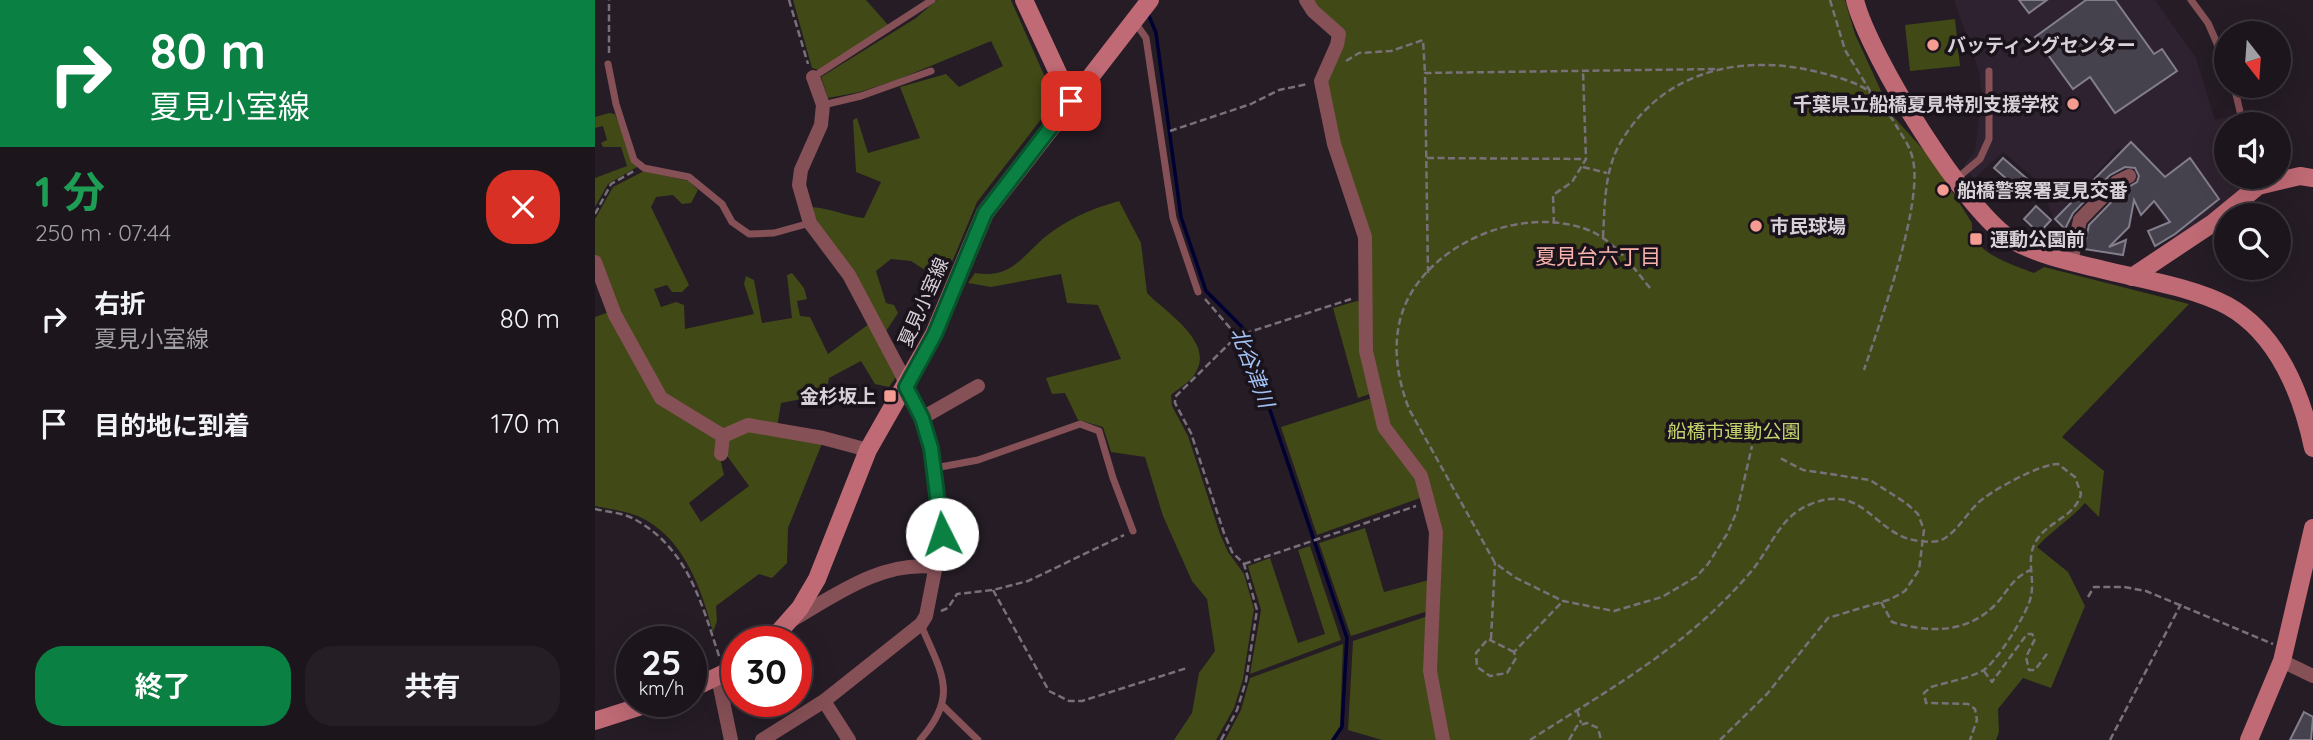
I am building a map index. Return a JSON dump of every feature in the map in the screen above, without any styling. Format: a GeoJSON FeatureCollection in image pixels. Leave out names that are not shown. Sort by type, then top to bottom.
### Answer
{"type":"FeatureCollection","features":[{"type":"Feature","properties":{"kind":"street"},"geometry":{"type":"LineString","coordinates":[[1307,0],[1313,12],[1339,34],[1321,81],[1334,144],[1365,237],[1366,351],[1384,427],[1421,476],[1436,532],[1430,671],[1443,740]]}},
{"type":"Feature","properties":{"kind":"street"},"geometry":{"type":"LineString","coordinates":[[1855,0],[1872,48],[1955,179],[1984,216],[2012,240],[2071,262],[2132,277],[2227,306],[2260,332],[2289,374],[2299,397],[2313,448]]}},
{"type":"Feature","properties":{"kind":"street"},"geometry":{"type":"LineString","coordinates":[[1030,1],[1071,101]]}},
{"type":"Feature","properties":{"kind":"street","name":"夏見小室線"},"geometry":{"type":"LineString","coordinates":[[785,626],[817,579],[868,450],[935,334],[985,213],[1144,8]]}},
{"type":"Feature","properties":{"kind":"street"},"geometry":{"type":"LineString","coordinates":[[762,740],[824,701],[923,620],[942,534],[935,468],[922,418],[849,275],[810,223],[799,185],[801,170],[821,125],[823,106],[813,77]]}},
{"type":"Feature","properties":{"kind":"street"},"geometry":{"type":"LineString","coordinates":[[2071,262],[2080,220],[2117,182],[2129,176]]}},
{"type":"Feature","properties":{"kind":"street"},"geometry":{"type":"LineString","coordinates":[[2291,177],[2313,178]]}},
{"type":"Feature","properties":{"kind":"street"},"geometry":{"type":"LineString","coordinates":[[2132,277],[2213,223],[2249,189]]}},
{"type":"Feature","properties":{"kind":"street"},"geometry":{"type":"LineString","coordinates":[[595,262],[615,316],[661,398],[723,436]]}},
{"type":"Feature","properties":{"kind":"street"},"geometry":{"type":"LineString","coordinates":[[922,418],[978,386]]}},
{"type":"Feature","properties":{"kind":"street"},"geometry":{"type":"LineString","coordinates":[[723,436],[748,425],[823,438],[868,450]]}},
{"type":"Feature","properties":{"kind":"street"},"geometry":{"type":"LineString","coordinates":[[721,454],[723,436]]}},
{"type":"Feature","properties":{"kind":"street"},"geometry":{"type":"LineString","coordinates":[[2249,740],[2283,655],[2313,528]]}},
{"type":"Feature","properties":{"kind":"street"},"geometry":{"type":"LineString","coordinates":[[788,623],[866,577],[911,567],[934,567]]}},
{"type":"Feature","properties":{"kind":"street"},"geometry":{"type":"LineString","coordinates":[[2283,655],[2313,676]]}},
{"type":"Feature","properties":{"kind":"street"},"geometry":{"type":"LineString","coordinates":[[824,701],[849,740]]}},
{"type":"Feature","properties":{"kind":"street"},"geometry":{"type":"LineString","coordinates":[[595,722],[616,715]]}},
{"type":"Feature","properties":{"kind":"street"},"geometry":{"type":"LineString","coordinates":[[729,717],[731,740]]}},
{"type":"Feature","properties":{"kind":"lane"},"geometry":{"type":"LineString","coordinates":[[813,77],[932,0]]}},
{"type":"Feature","properties":{"kind":"lane"},"geometry":{"type":"LineString","coordinates":[[2191,0],[2208,23],[2214,37]]}},
{"type":"Feature","properties":{"kind":"lane"},"geometry":{"type":"LineString","coordinates":[[1144,8],[1146,38],[1173,218],[1198,292]]}},
{"type":"Feature","properties":{"kind":"lane"},"geometry":{"type":"LineString","coordinates":[[608,64],[628,144],[634,160],[643,168],[689,177],[722,204],[732,222],[749,234],[774,233],[810,223]]}},
{"type":"Feature","properties":{"kind":"lane"},"geometry":{"type":"LineString","coordinates":[[823,106],[861,96],[931,71]]}},
{"type":"Feature","properties":{"kind":"lane"},"geometry":{"type":"LineString","coordinates":[[1955,179],[1980,159],[1989,139],[1989,71]]}},
{"type":"Feature","properties":{"kind":"lane"},"geometry":{"type":"LineString","coordinates":[[935,468],[978,460],[1080,424],[1099,431],[1133,531]]}},
{"type":"Feature","properties":{"kind":"lane"},"geometry":{"type":"LineString","coordinates":[[920,740],[937,721],[946,690],[944,677],[923,620]]}},
{"type":"Feature","properties":{"kind":"lane"},"geometry":{"type":"LineString","coordinates":[[942,705],[978,740]]}},
{"type":"Feature","properties":{"kind":"path"},"geometry":{"type":"LineString","coordinates":[[608,64],[609,0]]}},
{"type":"Feature","properties":{"kind":"path"},"geometry":{"type":"LineString","coordinates":[[789,0],[813,77]]}},
{"type":"Feature","properties":{"kind":"path"},"geometry":{"type":"LineString","coordinates":[[1830,0],[1845,50],[1907,144],[1913,159],[1915,183],[1910,215],[1864,370]]}},
{"type":"Feature","properties":{"kind":"path"},"geometry":{"type":"LineString","coordinates":[[1342,64],[1359,53],[1391,51],[1423,40],[1428,274]]}},
{"type":"Feature","properties":{"kind":"path"},"geometry":{"type":"LineString","coordinates":[[1425,73],[1719,69],[1761,62],[1789,64],[1833,76],[1870,91]]}},
{"type":"Feature","properties":{"kind":"path"},"geometry":{"type":"LineString","coordinates":[[1603,239],[1608,173],[1621,141],[1659,97],[1692,78],[1719,69]]}},
{"type":"Feature","properties":{"kind":"path"},"geometry":{"type":"LineString","coordinates":[[1554,224],[1553,195],[1572,182],[1586,159],[1583,71]]}},
{"type":"Feature","properties":{"kind":"path"},"geometry":{"type":"LineString","coordinates":[[1174,130],[1251,104],[1279,90],[1321,81]]}},
{"type":"Feature","properties":{"kind":"path"},"geometry":{"type":"LineString","coordinates":[[1427,158],[1586,159]]}},
{"type":"Feature","properties":{"kind":"path"},"geometry":{"type":"LineString","coordinates":[[1583,167],[1608,173]]}},
{"type":"Feature","properties":{"kind":"path"},"geometry":{"type":"LineString","coordinates":[[595,214],[611,184],[643,168]]}},
{"type":"Feature","properties":{"kind":"path"},"geometry":{"type":"LineString","coordinates":[[1650,288],[1633,267],[1603,239],[1588,230],[1554,224],[1520,223],[1491,229],[1447,255],[1428,274],[1406,303],[1396,343],[1401,389],[1409,409],[1495,563],[1516,578],[1563,601],[1613,611],[1663,597],[1696,577],[1727,534],[1744,489],[1752,446]]}},
{"type":"Feature","properties":{"kind":"path"},"geometry":{"type":"LineString","coordinates":[[1198,292],[1237,336]]}},
{"type":"Feature","properties":{"kind":"path"},"geometry":{"type":"LineString","coordinates":[[1221,740],[1240,701],[1257,622],[1257,610],[1244,564],[1232,552],[1224,533],[1191,433],[1175,403],[1175,397],[1198,378],[1237,336],[1364,295]]}},
{"type":"Feature","properties":{"kind":"path"},"geometry":{"type":"LineString","coordinates":[[1720,740],[1767,694],[1828,618],[1881,602],[1905,591],[1914,580],[1921,556],[1920,541],[1924,530],[1918,514],[1870,480],[1803,470],[1780,458]]}},
{"type":"Feature","properties":{"kind":"path"},"geometry":{"type":"LineString","coordinates":[[1530,740],[1644,668],[1707,620],[1758,564],[1789,516],[1802,508],[1829,498],[1849,499],[1860,504],[1893,534],[1905,540],[1944,539],[1979,501],[2039,468],[2058,464],[2075,477],[2081,494],[2069,514],[2041,533],[2034,545],[2032,596],[2028,607],[1984,671],[1931,687],[1924,693],[1926,703],[1968,704],[1975,709],[1977,720],[1970,740]]}},
{"type":"Feature","properties":{"kind":"path"},"geometry":{"type":"LineString","coordinates":[[1244,564],[1429,502]]}},
{"type":"Feature","properties":{"kind":"path"},"geometry":{"type":"LineString","coordinates":[[595,509],[635,519],[669,544],[697,588],[721,658]]}},
{"type":"Feature","properties":{"kind":"path"},"geometry":{"type":"LineString","coordinates":[[923,620],[948,608],[957,594],[993,590],[1049,573],[1098,544],[1133,531]]}},
{"type":"Feature","properties":{"kind":"path"},"geometry":{"type":"LineString","coordinates":[[1491,639],[1495,563]]}},
{"type":"Feature","properties":{"kind":"path"},"geometry":{"type":"LineString","coordinates":[[1881,602],[1892,622],[1932,630],[1949,629],[1966,625],[1983,615],[2018,576],[2031,570]]}},
{"type":"Feature","properties":{"kind":"path"},"geometry":{"type":"LineString","coordinates":[[2088,597],[2094,587],[2124,587],[2181,604],[2283,655]]}},
{"type":"Feature","properties":{"kind":"path"},"geometry":{"type":"LineString","coordinates":[[993,590],[1049,691],[1056,697],[1082,701],[1187,668]]}},
{"type":"Feature","properties":{"kind":"path"},"geometry":{"type":"LineString","coordinates":[[1514,652],[1563,601]]}},
{"type":"Feature","properties":{"kind":"path"},"geometry":{"type":"LineString","coordinates":[[2110,740],[2181,604]]}},
{"type":"Feature","properties":{"kind":"path"},"geometry":{"type":"LineString","coordinates":[[1984,671],[1992,682],[2027,634],[2032,634],[2035,639],[2026,657],[2029,670],[2035,670],[2041,665],[2049,651]]}},
{"type":"Feature","properties":{"kind":"path"},"geometry":{"type":"LineString","coordinates":[[1491,639],[1514,652],[1516,658],[1507,673],[1490,676],[1477,667],[1476,653],[1483,642],[1491,639]]}},
{"type":"Feature","properties":{"kind":"path"},"geometry":{"type":"LineString","coordinates":[[1577,710],[1581,725]]}},
{"type":"Feature","properties":{"kind":"path"},"geometry":{"type":"LineString","coordinates":[[1569,740],[1571,733],[1587,723],[1598,729],[1601,740]]}},
{"type":"Feature","properties":{"kind":"shaded area","name":"千葉県立船橋夏見特別支援学校"},"geometry":{"type":"Polygon","coordinates":[[[1954,0],[2155,0],[2196,58],[2214,117],[2214,189],[2242,189],[2224,203],[2214,203],[2214,211],[2194,227],[2172,239],[2161,213],[2129,182],[2141,170],[2119,148],[2054,220],[2040,183],[2003,152],[1974,179],[1964,165],[1975,152],[1982,95],[1979,71],[1954,0]]]}},
{"type":"Feature","properties":{"kind":"green space"},"geometry":{"type":"Polygon","coordinates":[[[793,0],[866,0],[889,26],[819,70],[812,68],[793,0]]]}},
{"type":"Feature","properties":{"kind":"green space"},"geometry":{"type":"Polygon","coordinates":[[[937,0],[1011,0],[1052,93],[1049,109],[977,202],[937,298],[931,274],[911,261],[891,259],[876,271],[886,303],[894,305],[898,313],[884,334],[809,207],[864,218],[881,182],[856,172],[853,120],[857,118],[868,153],[920,138],[900,87],[946,74],[959,87],[1003,66],[991,41],[860,92],[828,98],[821,77],[916,18],[937,0]]]}},
{"type":"Feature","properties":{"kind":"green space","name":"船橋市運動公園"},"geometry":{"type":"Polygon","coordinates":[[[1309,0],[1845,0],[1855,34],[1892,115],[1930,157],[1972,223],[1977,242],[1984,250],[2034,273],[2044,267],[2189,304],[2062,437],[2104,471],[2099,517],[2085,503],[2037,547],[2068,572],[2085,606],[2051,688],[2023,678],[1998,709],[1999,732],[1996,740],[1446,740],[1435,670],[1438,547],[1443,533],[1428,477],[1390,430],[1371,345],[1370,255],[1338,144],[1327,83],[1340,50],[1309,0]]]}},
{"type":"Feature","properties":{"kind":"green space","name":"バッティングセンター"},"geometry":{"type":"Polygon","coordinates":[[[1955,19],[1960,66],[1910,71],[1905,25],[1955,19]]]}},
{"type":"Feature","properties":{"kind":"green space"},"geometry":{"type":"Polygon","coordinates":[[[615,114],[637,167],[608,184],[595,207],[595,178],[627,166],[621,147],[603,147],[601,143],[607,140],[603,126],[595,128],[595,117],[615,114]]]}},
{"type":"Feature","properties":{"kind":"green space"},"geometry":{"type":"Polygon","coordinates":[[[644,171],[689,181],[698,190],[691,203],[682,204],[673,195],[656,197],[651,207],[689,285],[682,292],[672,292],[667,285],[654,289],[661,307],[676,302],[684,305],[685,329],[754,314],[744,284],[746,276],[754,280],[762,323],[792,318],[787,275],[792,273],[804,288],[807,299],[797,301],[800,316],[810,317],[828,354],[869,324],[896,377],[889,387],[875,384],[861,361],[829,378],[827,389],[817,396],[781,403],[777,428],[722,432],[662,395],[618,315],[595,257],[595,219],[613,187],[644,171]]]}},
{"type":"Feature","properties":{"kind":"green space"},"geometry":{"type":"Polygon","coordinates":[[[1119,201],[1141,243],[1147,293],[1185,328],[1198,349],[1200,360],[1196,372],[1171,395],[1172,406],[1188,436],[1220,534],[1228,552],[1244,574],[1254,609],[1243,679],[1234,708],[1216,740],[1174,740],[1192,713],[1199,673],[1215,651],[1207,599],[1192,581],[1163,516],[1145,457],[1111,452],[1103,427],[1078,420],[1065,393],[1052,394],[1046,378],[1121,359],[1098,305],[1067,303],[1061,274],[991,287],[968,283],[975,273],[989,274],[1010,268],[1061,226],[1085,213],[1119,201]]]}},
{"type":"Feature","properties":{"kind":"green space"},"geometry":{"type":"Polygon","coordinates":[[[1361,302],[1370,394],[1358,398],[1333,308],[1361,302]]]}},
{"type":"Feature","properties":{"kind":"green space"},"geometry":{"type":"Polygon","coordinates":[[[609,312],[660,400],[715,436],[724,475],[689,503],[701,522],[749,486],[725,453],[726,442],[748,429],[823,441],[788,528],[787,563],[772,578],[759,574],[716,606],[717,621],[713,632],[696,581],[679,550],[667,537],[638,516],[595,506],[595,317],[609,312]]]}},
{"type":"Feature","properties":{"kind":"green space"},"geometry":{"type":"Polygon","coordinates":[[[1372,398],[1418,479],[1423,497],[1317,535],[1281,427],[1372,398]]]}},
{"type":"Feature","properties":{"kind":"green space"},"geometry":{"type":"Polygon","coordinates":[[[1365,528],[1384,592],[1429,580],[1428,611],[1351,636],[1319,543],[1365,528]]]}},
{"type":"Feature","properties":{"kind":"green space"},"geometry":{"type":"Polygon","coordinates":[[[1310,546],[1341,640],[1250,674],[1261,610],[1248,566],[1270,558],[1298,643],[1325,634],[1298,550],[1310,546]]]}},
{"type":"Feature","properties":{"kind":"green space"},"geometry":{"type":"Polygon","coordinates":[[[1428,616],[1438,740],[1382,740],[1348,730],[1353,641],[1428,616]]]}},
{"type":"Feature","properties":{"kind":"green space"},"geometry":{"type":"Polygon","coordinates":[[[1343,644],[1340,726],[1331,740],[1225,740],[1241,710],[1250,678],[1343,644]]]}},
{"type":"Feature","properties":{"kind":"building"},"geometry":{"type":"Polygon","coordinates":[[[2019,0],[2047,0],[2029,13],[2019,0]]]}},
{"type":"Feature","properties":{"kind":"building"},"geometry":{"type":"Polygon","coordinates":[[[2086,0],[2115,0],[2154,54],[2162,49],[2177,71],[2115,113],[2090,77],[2073,89],[2035,37],[2086,0]]]}},
{"type":"Feature","properties":{"kind":"building"},"geometry":{"type":"Polygon","coordinates":[[[2131,142],[2165,177],[2190,158],[2219,199],[2175,234],[2155,246],[2148,231],[2170,222],[2154,201],[2141,215],[2134,200],[2129,227],[2109,247],[2126,240],[2123,255],[2084,249],[2089,225],[2123,190],[2137,182],[2139,176],[2135,168],[2125,167],[2110,175],[2073,213],[2065,229],[2055,219],[2131,142]]]}},
{"type":"Feature","properties":{"kind":"building"},"geometry":{"type":"Polygon","coordinates":[[[2003,158],[2033,184],[2024,194],[1994,168],[2003,158]]]}},
{"type":"Feature","properties":{"kind":"building"},"geometry":{"type":"Polygon","coordinates":[[[2036,206],[2051,220],[2039,233],[2024,219],[2036,206]]]}},
{"type":"Feature","properties":{"kind":"building"},"geometry":{"type":"Polygon","coordinates":[[[2304,712],[2313,717],[2311,740],[2290,740],[2304,712]]]}},
{"type":"Feature","properties":{"kind":"waterway","name":"北谷津川"},"geometry":{"type":"LineString","coordinates":[[1147,11],[1156,33],[1181,217],[1206,291],[1242,327],[1347,638],[1342,727],[1333,740]]}},
{"type":"Feature","properties":{"kind":"place","name":"バッティングセンター"},"geometry":{"type":"Point","coordinates":[1933,45]}},
{"type":"Feature","properties":{"kind":"place","name":"千葉県立船橋夏見特別支援学校"},"geometry":{"type":"Point","coordinates":[2073,104]}},
{"type":"Feature","properties":{"kind":"place","name":"船橋警察署夏見交番"},"geometry":{"type":"Point","coordinates":[1943,190]}},
{"type":"Feature","properties":{"kind":"place","name":"市民球場"},"geometry":{"type":"Point","coordinates":[1756,226]}},
{"type":"Feature","properties":{"kind":"place","name":"運動公園前"},"geometry":{"type":"Point","coordinates":[1976,239]}},
{"type":"Feature","properties":{"kind":"place","name":"金杉坂上"},"geometry":{"type":"Point","coordinates":[890,396]}},
{"type":"Feature","properties":{"kind":"district","name":"夏見台六丁目"},"geometry":{"type":"Point","coordinates":[1598,256]}},
{"type":"Feature","properties":{"kind":"route"},"geometry":{"type":"LineString","coordinates":[[942,534],[931,448],[922,418],[906,387],[935,334],[985,213],[1071,101]]}}]}
